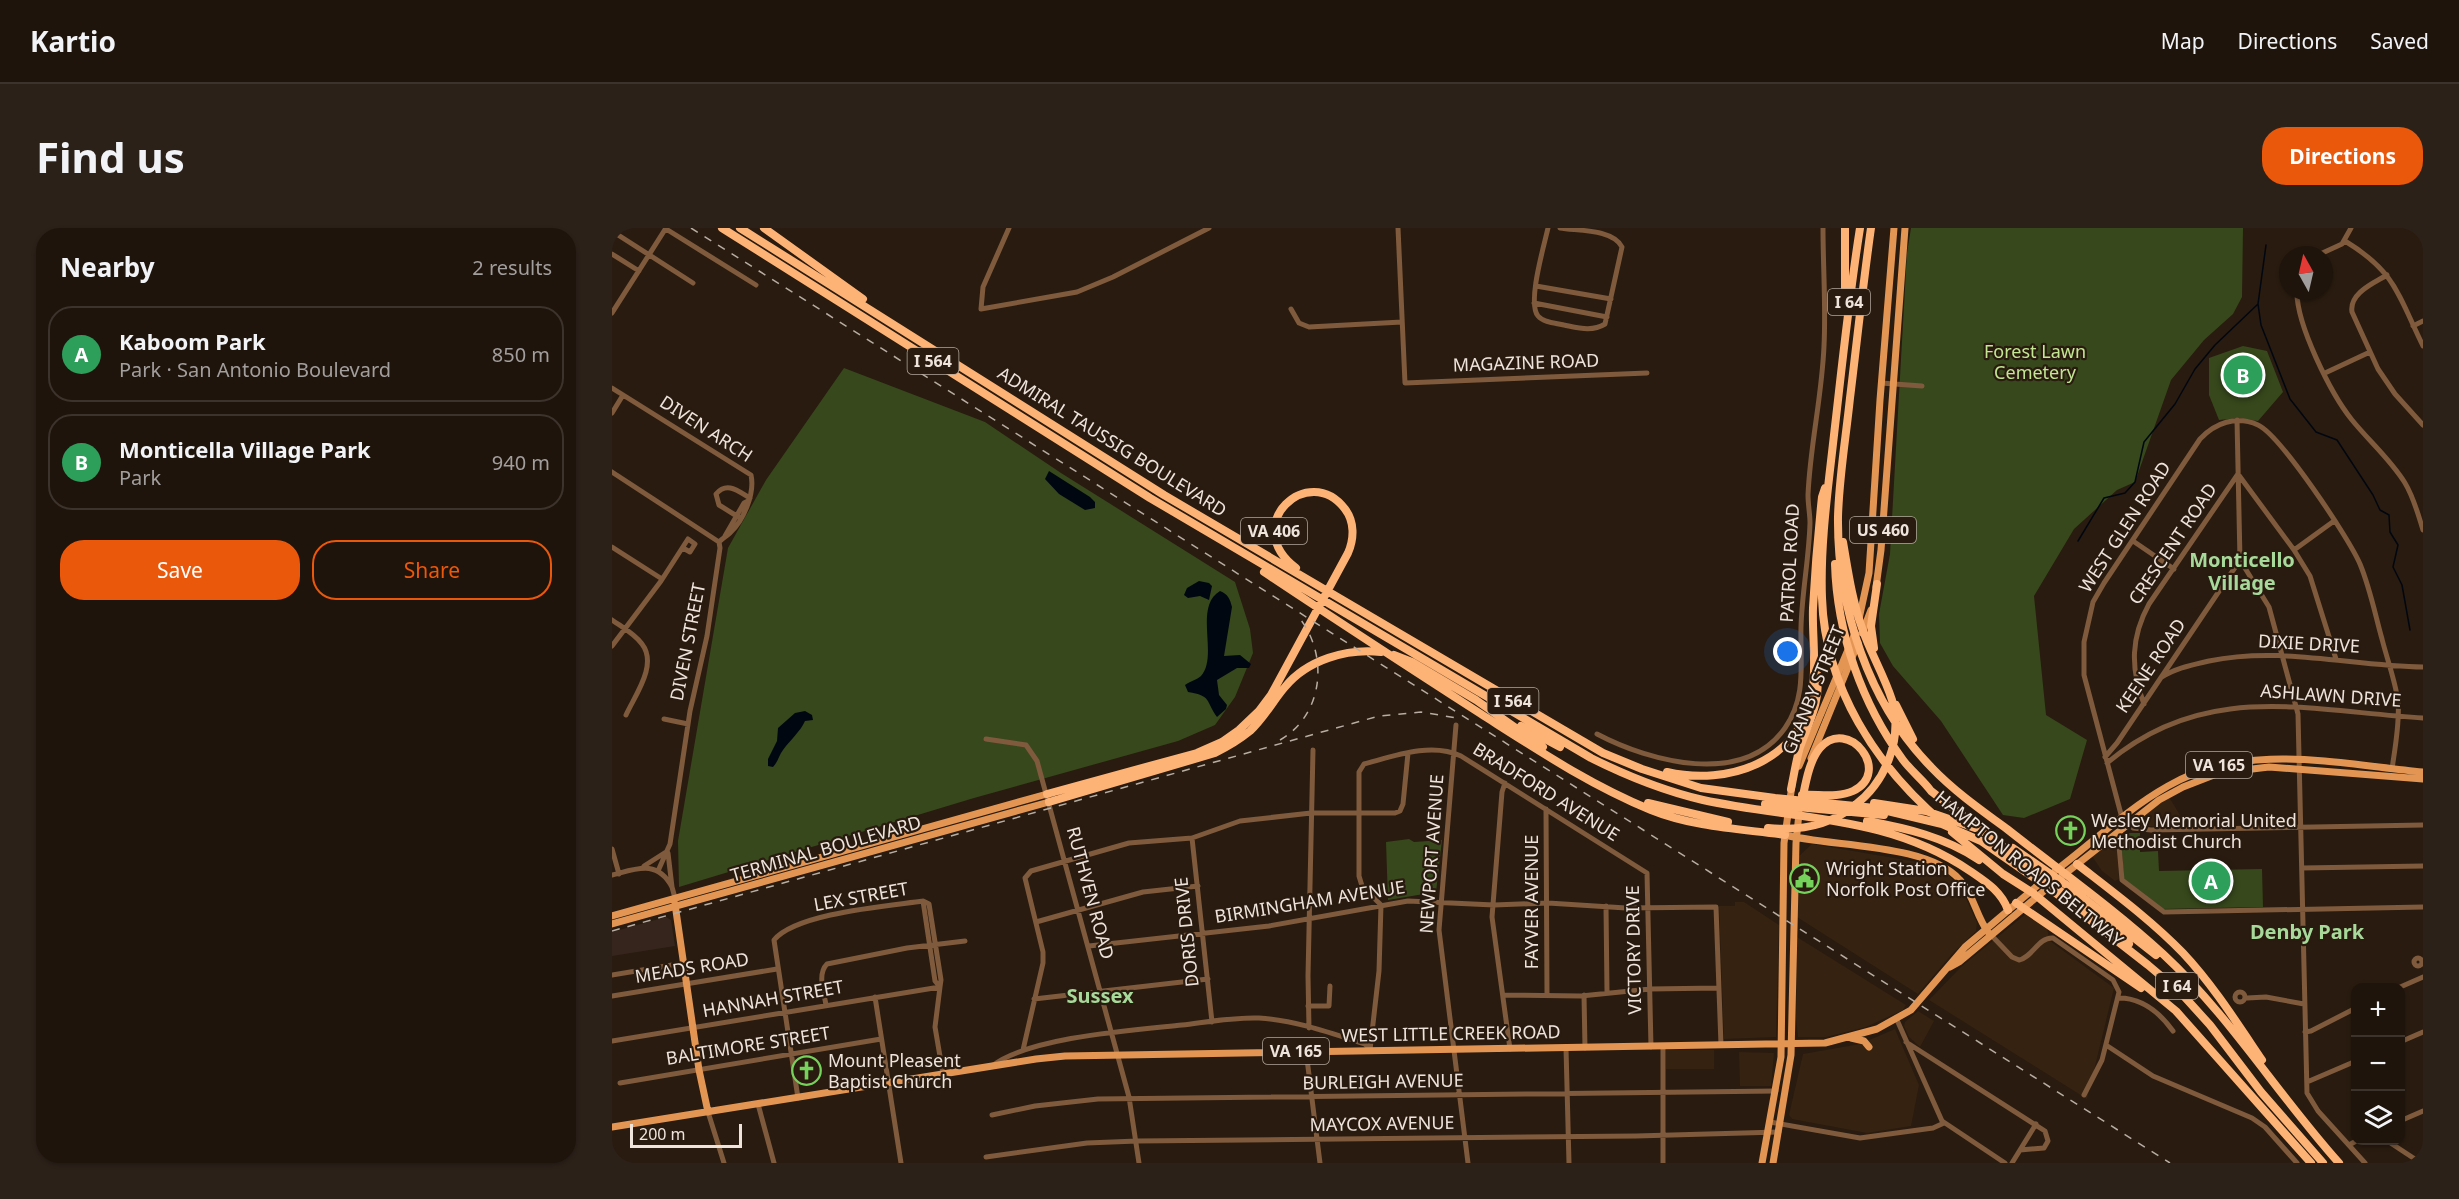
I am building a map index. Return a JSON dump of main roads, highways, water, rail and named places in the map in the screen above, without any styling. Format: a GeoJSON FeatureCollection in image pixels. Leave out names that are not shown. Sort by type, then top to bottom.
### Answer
{"type":"FeatureCollection","features":[{"type":"Feature","properties":{"kind":"highway"},"geometry":{"type":"LineString","coordinates":[[715,228],[1133,490],[1147,496],[1574,749],[1641,781]]}},
{"type":"Feature","properties":{"kind":"highway","name":"ADMIRAL TAUSSIG BOULEVARD"},"geometry":{"type":"LineString","coordinates":[[722,228],[1147,496]]}},
{"type":"Feature","properties":{"kind":"highway","name":"ADMIRAL TAUSSIG BOULEVARD"},"geometry":{"type":"LineString","coordinates":[[740,228],[1164,495],[1585,744],[1629,764]]}},
{"type":"Feature","properties":{"kind":"highway"},"geometry":{"type":"LineString","coordinates":[[765,228],[861,298],[966,366],[997,390]]}},
{"type":"Feature","properties":{"kind":"highway"},"geometry":{"type":"LineString","coordinates":[[1841,376],[1845,307],[1845,228]]}},
{"type":"Feature","properties":{"kind":"highway","name":"HAMPTON ROADS BELTWAY"},"geometry":{"type":"LineString","coordinates":[[1860,228],[1830,471],[1821,578],[1824,625],[1832,659],[1848,703],[1879,756],[1916,800],[2017,885],[2044,903],[2160,997],[2223,1063],[2311,1163]]}},
{"type":"Feature","properties":{"kind":"highway","name":"HAMPTON ROADS BELTWAY"},"geometry":{"type":"LineString","coordinates":[[1871,228],[1842,467],[1839,552],[1850,615],[1866,663],[1881,697],[1902,733],[1926,762],[1954,788],[2009,831],[2065,888],[2165,955],[2215,1008],[2306,1125],[2340,1163]]}},
{"type":"Feature","properties":{"kind":"highway"},"geometry":{"type":"LineString","coordinates":[[1147,496],[1377,648],[1590,782],[1651,810],[1684,819],[1783,835],[1819,825],[1850,810],[1866,796],[1877,783],[1889,758],[1895,729],[1891,699],[1868,645],[1854,602],[1843,540],[1842,467]]}},
{"type":"Feature","properties":{"kind":"highway"},"geometry":{"type":"LineString","coordinates":[[1629,764],[1677,774],[1707,776],[1742,771],[1767,760],[1793,737],[1808,707],[1812,692],[1817,539],[1822,497],[1830,471]]}},
{"type":"Feature","properties":{"kind":"highway","name":"I 64"},"geometry":{"type":"LineString","coordinates":[[1840,488],[1834,535],[1837,589],[1844,633],[1859,680],[1886,736],[1909,768],[1931,791],[2065,888]]}},
{"type":"Feature","properties":{"kind":"highway","name":"VA 406"},"geometry":{"type":"LineString","coordinates":[[1048,798],[1197,753],[1222,741],[1244,726],[1263,706],[1297,647],[1337,574],[1348,553],[1352,539],[1352,526],[1347,512],[1339,502],[1327,495],[1313,492],[1293,498],[1283,507],[1274,526],[1277,546],[1285,558],[1299,570],[1377,616],[1400,634]]}},
{"type":"Feature","properties":{"kind":"highway"},"geometry":{"type":"LineString","coordinates":[[1877,584],[1871,626],[1873,647],[1896,707],[1910,734],[1920,750],[1954,788]]}},
{"type":"Feature","properties":{"kind":"highway"},"geometry":{"type":"LineString","coordinates":[[1791,789],[1798,755],[1814,713],[1818,695],[1814,644]]}},
{"type":"Feature","properties":{"kind":"highway","name":"VA 406"},"geometry":{"type":"LineString","coordinates":[[1048,798],[1199,760],[1215,753],[1251,730],[1290,681],[1303,671],[1325,659],[1347,653],[1380,652],[1412,662],[1472,698]]}},
{"type":"Feature","properties":{"kind":"highway"},"geometry":{"type":"LineString","coordinates":[[1472,698],[1575,770],[1608,789]]}},
{"type":"Feature","properties":{"kind":"highway"},"geometry":{"type":"LineString","coordinates":[[1472,698],[1578,757],[1615,774],[1714,802],[1895,805],[1965,824],[2007,844],[2065,888],[2181,993],[2234,1053],[2271,1102],[2323,1163]]}},
{"type":"Feature","properties":{"kind":"highway"},"geometry":{"type":"LineString","coordinates":[[1841,739],[1859,746],[1868,762],[1868,773],[1863,783],[1857,789],[1816,805],[1797,816],[1819,750],[1827,742],[1841,739]]}},
{"type":"Feature","properties":{"kind":"highway"},"geometry":{"type":"LineString","coordinates":[[1629,764],[1684,782],[1724,789],[1774,802],[1797,816]]}},
{"type":"Feature","properties":{"kind":"highway"},"geometry":{"type":"LineString","coordinates":[[1774,802],[1802,795],[1816,805],[1934,850],[1993,887],[2008,910]]}},
{"type":"Feature","properties":{"kind":"highway"},"geometry":{"type":"LineString","coordinates":[[1626,797],[1783,835]]}},
{"type":"Feature","properties":{"kind":"highway"},"geometry":{"type":"LineString","coordinates":[[1816,805],[1942,824],[1981,841],[2031,875],[2065,888]]}},
{"type":"Feature","properties":{"kind":"highway"},"geometry":{"type":"LineString","coordinates":[[1816,805],[1938,839],[1967,852],[2017,885]]}},
{"type":"Feature","properties":{"kind":"highway"},"geometry":{"type":"LineString","coordinates":[[2077,864],[2144,917],[2190,962],[2226,1007],[2290,1100],[2340,1163]]}},
{"type":"Feature","properties":{"kind":"highway"},"geometry":{"type":"LineString","coordinates":[[2020,905],[2140,987],[2223,1063]]}},
{"type":"Feature","properties":{"kind":"main road","name":"GRANBY STREET"},"geometry":{"type":"LineString","coordinates":[[1762,1163],[1776,1091],[1781,1045],[1783,835],[1791,789],[1809,737],[1848,650],[1863,606],[1869,573],[1894,228]]}},
{"type":"Feature","properties":{"kind":"main road","name":"GRANBY STREET"},"geometry":{"type":"LineString","coordinates":[[1773,1163],[1788,1084],[1791,1045],[1797,816],[1803,786],[1817,740],[1867,621],[1877,584],[1905,228]]}},
{"type":"Feature","properties":{"kind":"main road","name":"VA 165"},"geometry":{"type":"LineString","coordinates":[[1988,932],[2066,862],[2122,818],[2165,787],[2202,770],[2255,759],[2423,779]]}},
{"type":"Feature","properties":{"kind":"main road","name":"VA 165"},"geometry":{"type":"LineString","coordinates":[[1791,1045],[1821,1044],[1848,1038],[1897,1020],[1918,1004],[1950,967],[1959,962],[2008,910],[2020,905],[2077,864],[2159,800],[2207,777],[2257,767],[2299,764],[2423,772]]}},
{"type":"Feature","properties":{"kind":"main road","name":"TERMINAL BOULEVARD"},"geometry":{"type":"LineString","coordinates":[[612,916],[1048,798]]}},
{"type":"Feature","properties":{"kind":"main road","name":"TERMINAL BOULEVARD"},"geometry":{"type":"LineString","coordinates":[[612,924],[1048,798]]}},
{"type":"Feature","properties":{"kind":"main road"},"geometry":{"type":"LineString","coordinates":[[1783,835],[1934,861],[1960,879],[1969,892],[1988,932]]}},
{"type":"Feature","properties":{"kind":"main road"},"geometry":{"type":"LineString","coordinates":[[2066,862],[2077,864]]}},
{"type":"Feature","properties":{"kind":"main road"},"geometry":{"type":"LineString","coordinates":[[675,898],[699,1070],[708,1112]]}},
{"type":"Feature","properties":{"kind":"main road"},"geometry":{"type":"LineString","coordinates":[[1978,913],[1988,919],[2008,910]]}},
{"type":"Feature","properties":{"kind":"main road"},"geometry":{"type":"LineString","coordinates":[[1848,1038],[1863,1040],[1869,1047]]}},
{"type":"Feature","properties":{"kind":"main road","name":"WEST LITTLE CREEK ROAD"},"geometry":{"type":"LineString","coordinates":[[612,1127],[1036,1059],[1118,1054],[1791,1045]]}},
{"type":"Feature","properties":{"kind":"waterway"},"geometry":{"type":"LineString","coordinates":[[2078,541],[2104,498],[2125,493],[2135,482],[2144,442],[2175,404],[2195,369],[2215,345],[2258,304],[2266,245]]}},
{"type":"Feature","properties":{"kind":"waterway"},"geometry":{"type":"LineString","coordinates":[[2258,304],[2261,325],[2290,399],[2316,432],[2337,440],[2373,495],[2380,510],[2389,515],[2390,532],[2398,545],[2393,567],[2402,585],[2410,630]]}},
{"type":"Feature","properties":{"kind":"railway"},"geometry":{"type":"LineString","coordinates":[[691,228],[2170,1163]]}},
{"type":"Feature","properties":{"kind":"railway"},"geometry":{"type":"LineString","coordinates":[[1280,740],[1295,729],[1306,715],[1314,699],[1317,682],[1318,664],[1314,646],[1297,615]]}},
{"type":"Feature","properties":{"kind":"railway"},"geometry":{"type":"LineString","coordinates":[[612,931],[1379,716],[1421,712],[1457,718]]}},
{"type":"Feature","properties":{"kind":"place","name":"Monticella Village Park"},"geometry":{"type":"Point","coordinates":[2243,375]}},
{"type":"Feature","properties":{"kind":"place","name":"Wesley Memorial United Methodist Church"},"geometry":{"type":"Point","coordinates":[2070,831]}},
{"type":"Feature","properties":{"kind":"place","name":"Wright Station Norfolk Post Office"},"geometry":{"type":"Point","coordinates":[1805,879]}},
{"type":"Feature","properties":{"kind":"place","name":"Kaboom Park"},"geometry":{"type":"Point","coordinates":[2211,881]}},
{"type":"Feature","properties":{"kind":"place","name":"Mount Pleasent Baptist Church"},"geometry":{"type":"Point","coordinates":[807,1071]}},
{"type":"Feature","properties":{"kind":"district","name":"Monticello Village"},"geometry":{"type":"Point","coordinates":[2242,572]}},
{"type":"Feature","properties":{"kind":"district","name":"Denby Park"},"geometry":{"type":"Point","coordinates":[2307,932]}},
{"type":"Feature","properties":{"kind":"district","name":"Sussex"},"geometry":{"type":"Point","coordinates":[1100,996]}},
{"type":"Feature","properties":{"kind":"park label","name":"Forest Lawn Cemetery"},"geometry":{"type":"Point","coordinates":[2035,362]}}]}
